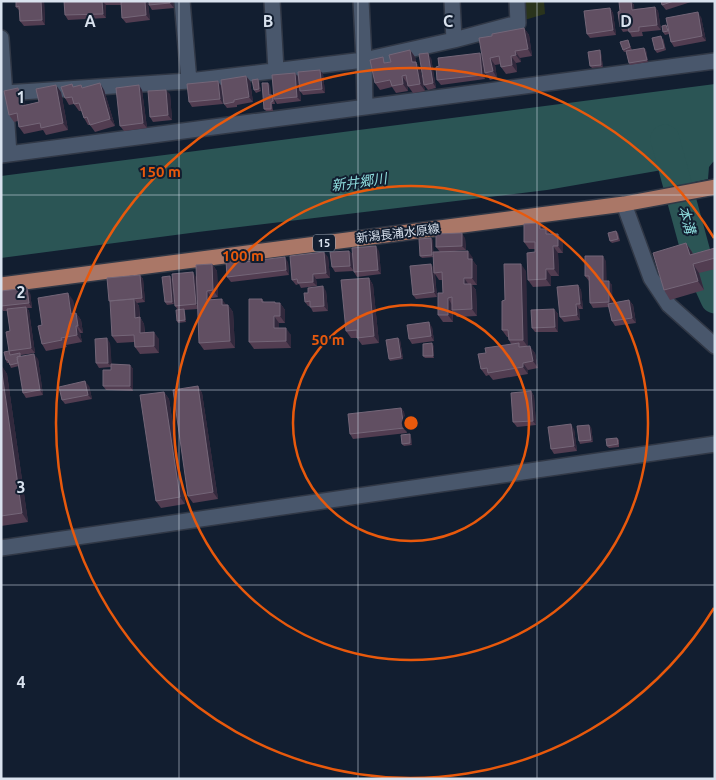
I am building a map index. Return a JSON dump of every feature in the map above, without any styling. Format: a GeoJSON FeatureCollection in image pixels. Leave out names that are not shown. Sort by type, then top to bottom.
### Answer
{"type":"FeatureCollection","features":[{"type":"Feature","properties":{"kind":"main road","name":"新潟長浦水原線"},"geometry":{"type":"LineString","coordinates":[[1,285],[624,204],[713,188]]}},
{"type":"Feature","properties":{"kind":"street"},"geometry":{"type":"LineString","coordinates":[[182,1],[189,81]]}},
{"type":"Feature","properties":{"kind":"street"},"geometry":{"type":"LineString","coordinates":[[272,1],[276,70]]}},
{"type":"Feature","properties":{"kind":"street"},"geometry":{"type":"LineString","coordinates":[[361,1],[365,107]]}},
{"type":"Feature","properties":{"kind":"street"},"geometry":{"type":"LineString","coordinates":[[452,1],[454,40]]}},
{"type":"Feature","properties":{"kind":"street"},"geometry":{"type":"LineString","coordinates":[[5,93],[189,81],[364,60],[518,24],[517,1]]}},
{"type":"Feature","properties":{"kind":"street"},"geometry":{"type":"LineString","coordinates":[[1,38],[5,93],[5,154],[715,61]]}},
{"type":"Feature","properties":{"kind":"street"},"geometry":{"type":"LineString","coordinates":[[624,204],[651,278],[668,305],[715,346]]}},
{"type":"Feature","properties":{"kind":"street"},"geometry":{"type":"LineString","coordinates":[[1,548],[715,444]]}},
{"type":"Feature","properties":{"kind":"shaded area"},"geometry":{"type":"Polygon","coordinates":[[[520,1],[544,1],[545,14],[521,21],[520,1]]]}},
{"type":"Feature","properties":{"kind":"water","name":"新井郷川"},"geometry":{"type":"Polygon","coordinates":[[[715,84],[715,161],[709,167],[708,179],[686,184],[683,175],[668,169],[547,190],[1,258],[1,176],[715,84]]]}},
{"type":"Feature","properties":{"kind":"building"},"geometry":{"type":"Polygon","coordinates":[[[16,1],[41,1],[42,20],[20,21],[19,6],[16,7],[16,1]]]}},
{"type":"Feature","properties":{"kind":"building"},"geometry":{"type":"Polygon","coordinates":[[[64,1],[102,1],[103,14],[65,15],[64,1]]]}},
{"type":"Feature","properties":{"kind":"building"},"geometry":{"type":"Polygon","coordinates":[[[145,1],[146,15],[122,18],[121,2],[145,1]]]}},
{"type":"Feature","properties":{"kind":"building"},"geometry":{"type":"Polygon","coordinates":[[[149,1],[170,1],[170,3],[149,5],[149,1]]]}},
{"type":"Feature","properties":{"kind":"building"},"geometry":{"type":"Polygon","coordinates":[[[631,1],[632,10],[655,7],[657,25],[639,27],[639,31],[629,32],[628,26],[620,27],[619,2],[631,1]]]}},
{"type":"Feature","properties":{"kind":"building"},"geometry":{"type":"Polygon","coordinates":[[[661,1],[674,1],[662,5],[661,1]]]}},
{"type":"Feature","properties":{"kind":"building"},"geometry":{"type":"Polygon","coordinates":[[[610,8],[613,30],[587,34],[584,11],[610,8]]]}},
{"type":"Feature","properties":{"kind":"building"},"geometry":{"type":"Polygon","coordinates":[[[698,12],[702,36],[671,42],[666,18],[698,12]]]}},
{"type":"Feature","properties":{"kind":"building"},"geometry":{"type":"Polygon","coordinates":[[[666,25],[668,31],[663,32],[662,26],[666,25]]]}},
{"type":"Feature","properties":{"kind":"building"},"geometry":{"type":"Polygon","coordinates":[[[524,28],[528,49],[515,51],[516,55],[511,56],[512,65],[501,67],[499,56],[490,58],[493,71],[485,73],[479,38],[524,28]]]}},
{"type":"Feature","properties":{"kind":"building"},"geometry":{"type":"Polygon","coordinates":[[[661,36],[664,48],[655,50],[652,38],[661,36]]]}},
{"type":"Feature","properties":{"kind":"building"},"geometry":{"type":"Polygon","coordinates":[[[628,40],[630,47],[623,50],[620,42],[628,40]]]}},
{"type":"Feature","properties":{"kind":"building"},"geometry":{"type":"Polygon","coordinates":[[[644,48],[647,60],[629,63],[626,51],[644,48]]]}},
{"type":"Feature","properties":{"kind":"building"},"geometry":{"type":"Polygon","coordinates":[[[410,50],[412,62],[416,62],[420,84],[408,86],[406,75],[402,76],[403,84],[392,86],[390,80],[375,83],[370,60],[383,57],[384,63],[391,62],[389,55],[410,50]]]}},
{"type":"Feature","properties":{"kind":"building"},"geometry":{"type":"Polygon","coordinates":[[[600,50],[601,65],[590,66],[588,52],[600,50]]]}},
{"type":"Feature","properties":{"kind":"building"},"geometry":{"type":"Polygon","coordinates":[[[428,53],[433,83],[424,85],[419,54],[428,53]]]}},
{"type":"Feature","properties":{"kind":"building"},"geometry":{"type":"Polygon","coordinates":[[[480,53],[482,75],[437,80],[436,67],[439,66],[438,58],[480,53]]]}},
{"type":"Feature","properties":{"kind":"building"},"geometry":{"type":"Polygon","coordinates":[[[320,70],[322,89],[300,91],[298,72],[320,70]]]}},
{"type":"Feature","properties":{"kind":"building"},"geometry":{"type":"Polygon","coordinates":[[[295,73],[297,97],[274,99],[272,75],[295,73]]]}},
{"type":"Feature","properties":{"kind":"building"},"geometry":{"type":"Polygon","coordinates":[[[246,76],[249,97],[224,104],[221,80],[246,76]]]}},
{"type":"Feature","properties":{"kind":"building"},"geometry":{"type":"Polygon","coordinates":[[[258,79],[259,89],[254,90],[252,80],[258,79]]]}},
{"type":"Feature","properties":{"kind":"building"},"geometry":{"type":"Polygon","coordinates":[[[218,81],[220,99],[189,102],[187,84],[218,81]]]}},
{"type":"Feature","properties":{"kind":"building"},"geometry":{"type":"Polygon","coordinates":[[[100,83],[110,119],[90,125],[87,117],[84,118],[79,103],[74,104],[72,97],[65,98],[61,87],[72,84],[73,87],[81,85],[82,88],[100,83]]]}},
{"type":"Feature","properties":{"kind":"building"},"geometry":{"type":"Polygon","coordinates":[[[262,83],[268,83],[269,95],[272,95],[273,101],[271,102],[271,109],[264,109],[262,83]]]}},
{"type":"Feature","properties":{"kind":"building"},"geometry":{"type":"Polygon","coordinates":[[[56,85],[63,123],[41,128],[40,123],[19,127],[17,113],[9,115],[4,91],[18,88],[22,106],[39,102],[36,89],[56,85]]]}},
{"type":"Feature","properties":{"kind":"building"},"geometry":{"type":"Polygon","coordinates":[[[139,85],[143,123],[120,126],[116,88],[139,85]]]}},
{"type":"Feature","properties":{"kind":"building"},"geometry":{"type":"Polygon","coordinates":[[[166,90],[168,115],[150,117],[148,91],[166,90]]]}},
{"type":"Feature","properties":{"kind":"building"},"geometry":{"type":"Polygon","coordinates":[[[540,223],[540,229],[546,229],[546,234],[558,234],[558,246],[553,246],[554,269],[546,269],[546,279],[528,280],[527,253],[535,252],[535,242],[524,242],[524,224],[540,223]]]}},
{"type":"Feature","properties":{"kind":"building"},"geometry":{"type":"Polygon","coordinates":[[[616,231],[618,239],[610,241],[608,233],[616,231]]]}},
{"type":"Feature","properties":{"kind":"building"},"geometry":{"type":"Polygon","coordinates":[[[462,233],[462,246],[436,247],[436,234],[462,233]]]}},
{"type":"Feature","properties":{"kind":"building"},"geometry":{"type":"Polygon","coordinates":[[[431,238],[432,255],[420,256],[419,239],[431,238]]]}},
{"type":"Feature","properties":{"kind":"building"},"geometry":{"type":"Polygon","coordinates":[[[686,243],[690,255],[715,248],[715,258],[693,264],[698,281],[664,290],[653,253],[686,243]]]}},
{"type":"Feature","properties":{"kind":"building"},"geometry":{"type":"Polygon","coordinates":[[[376,246],[378,270],[354,272],[352,248],[376,246]]]}},
{"type":"Feature","properties":{"kind":"building"},"geometry":{"type":"Polygon","coordinates":[[[349,251],[350,266],[332,267],[330,252],[349,251]]]}},
{"type":"Feature","properties":{"kind":"building"},"geometry":{"type":"Polygon","coordinates":[[[468,251],[468,259],[472,259],[472,278],[464,278],[464,284],[471,284],[472,309],[452,310],[452,297],[448,298],[448,315],[438,315],[438,293],[443,293],[442,272],[434,273],[433,252],[468,251]]]}},
{"type":"Feature","properties":{"kind":"building"},"geometry":{"type":"Polygon","coordinates":[[[324,252],[326,273],[313,274],[313,282],[298,283],[297,279],[292,280],[290,256],[324,252]]]}},
{"type":"Feature","properties":{"kind":"building"},"geometry":{"type":"Polygon","coordinates":[[[585,256],[603,256],[603,281],[609,281],[609,302],[590,303],[589,276],[585,276],[585,256]]]}},
{"type":"Feature","properties":{"kind":"building"},"geometry":{"type":"Polygon","coordinates":[[[285,257],[286,270],[227,277],[226,261],[244,259],[244,262],[285,257]]]}},
{"type":"Feature","properties":{"kind":"building"},"geometry":{"type":"Polygon","coordinates":[[[212,264],[213,290],[207,291],[207,300],[222,299],[222,305],[228,305],[230,341],[199,343],[196,265],[212,264]]]}},
{"type":"Feature","properties":{"kind":"building"},"geometry":{"type":"Polygon","coordinates":[[[431,264],[434,292],[413,295],[410,266],[431,264]]]}},
{"type":"Feature","properties":{"kind":"building"},"geometry":{"type":"Polygon","coordinates":[[[504,264],[521,264],[523,340],[509,340],[508,330],[502,330],[502,301],[505,300],[504,264]]]}},
{"type":"Feature","properties":{"kind":"building"},"geometry":{"type":"Polygon","coordinates":[[[193,272],[196,304],[175,306],[172,274],[193,272]]]}},
{"type":"Feature","properties":{"kind":"building"},"geometry":{"type":"Polygon","coordinates":[[[140,275],[142,298],[109,301],[107,278],[140,275]]]}},
{"type":"Feature","properties":{"kind":"building"},"geometry":{"type":"Polygon","coordinates":[[[170,276],[172,302],[165,302],[162,277],[170,276]]]}},
{"type":"Feature","properties":{"kind":"building"},"geometry":{"type":"Polygon","coordinates":[[[369,278],[374,336],[357,338],[357,330],[346,331],[341,280],[369,278]]]}},
{"type":"Feature","properties":{"kind":"building"},"geometry":{"type":"Polygon","coordinates":[[[578,285],[580,304],[576,304],[577,315],[560,317],[557,287],[578,285]]]}},
{"type":"Feature","properties":{"kind":"building"},"geometry":{"type":"Polygon","coordinates":[[[323,286],[324,306],[310,307],[310,301],[305,302],[304,293],[308,293],[308,288],[323,286]]]}},
{"type":"Feature","properties":{"kind":"building"},"geometry":{"type":"Polygon","coordinates":[[[27,288],[29,303],[1,306],[1,291],[27,288]]]}},
{"type":"Feature","properties":{"kind":"building"},"geometry":{"type":"Polygon","coordinates":[[[68,293],[71,314],[76,313],[77,335],[42,344],[38,326],[42,325],[38,298],[68,293]]]}},
{"type":"Feature","properties":{"kind":"building"},"geometry":{"type":"Polygon","coordinates":[[[134,299],[135,318],[140,317],[140,333],[154,332],[154,346],[135,347],[134,335],[112,336],[110,301],[134,299]]]}},
{"type":"Feature","properties":{"kind":"building"},"geometry":{"type":"Polygon","coordinates":[[[249,299],[262,299],[262,302],[280,303],[280,316],[274,316],[274,328],[286,328],[286,341],[249,342],[249,299]]]}},
{"type":"Feature","properties":{"kind":"building"},"geometry":{"type":"Polygon","coordinates":[[[629,300],[632,318],[612,321],[608,304],[629,300]]]}},
{"type":"Feature","properties":{"kind":"building"},"geometry":{"type":"Polygon","coordinates":[[[26,307],[31,348],[9,351],[6,332],[10,331],[7,309],[26,307]]]}},
{"type":"Feature","properties":{"kind":"building"},"geometry":{"type":"Polygon","coordinates":[[[184,309],[185,320],[177,321],[176,310],[184,309]]]}},
{"type":"Feature","properties":{"kind":"building"},"geometry":{"type":"Polygon","coordinates":[[[554,309],[555,327],[532,328],[531,310],[554,309]]]}},
{"type":"Feature","properties":{"kind":"building"},"geometry":{"type":"Polygon","coordinates":[[[429,322],[431,336],[409,339],[407,325],[429,322]]]}},
{"type":"Feature","properties":{"kind":"building"},"geometry":{"type":"Polygon","coordinates":[[[107,338],[108,363],[96,363],[95,339],[107,338]]]}},
{"type":"Feature","properties":{"kind":"building"},"geometry":{"type":"Polygon","coordinates":[[[398,338],[401,357],[389,359],[386,340],[398,338]]]}},
{"type":"Feature","properties":{"kind":"building"},"geometry":{"type":"Polygon","coordinates":[[[432,343],[433,356],[423,356],[423,344],[432,343]]]}},
{"type":"Feature","properties":{"kind":"building"},"geometry":{"type":"Polygon","coordinates":[[[519,343],[519,347],[530,346],[533,361],[523,363],[523,367],[488,373],[487,368],[481,369],[478,354],[486,353],[485,348],[519,343]]]}},
{"type":"Feature","properties":{"kind":"building"},"geometry":{"type":"Polygon","coordinates":[[[9,351],[10,355],[20,353],[20,356],[17,357],[18,363],[10,365],[8,360],[6,360],[4,352],[9,351]]]}},
{"type":"Feature","properties":{"kind":"building"},"geometry":{"type":"Polygon","coordinates":[[[34,354],[40,390],[23,393],[17,357],[34,354]]]}},
{"type":"Feature","properties":{"kind":"building"},"geometry":{"type":"Polygon","coordinates":[[[111,364],[130,365],[130,386],[103,386],[103,370],[111,370],[111,364]]]}},
{"type":"Feature","properties":{"kind":"building"},"geometry":{"type":"Polygon","coordinates":[[[1,366],[22,513],[1,516],[1,366]]]}},
{"type":"Feature","properties":{"kind":"building"},"geometry":{"type":"Polygon","coordinates":[[[85,381],[88,395],[62,400],[59,387],[85,381]]]}},
{"type":"Feature","properties":{"kind":"building"},"geometry":{"type":"Polygon","coordinates":[[[198,386],[213,492],[188,496],[173,390],[198,386]]]}},
{"type":"Feature","properties":{"kind":"building"},"geometry":{"type":"Polygon","coordinates":[[[531,391],[533,421],[513,422],[511,393],[531,391]]]}},
{"type":"Feature","properties":{"kind":"building"},"geometry":{"type":"Polygon","coordinates":[[[164,392],[180,497],[156,501],[140,395],[164,392]]]}},
{"type":"Feature","properties":{"kind":"building"},"geometry":{"type":"Polygon","coordinates":[[[401,408],[404,428],[350,434],[348,414],[401,408]]]}},
{"type":"Feature","properties":{"kind":"building"},"geometry":{"type":"Polygon","coordinates":[[[571,424],[574,446],[551,449],[548,427],[571,424]]]}},
{"type":"Feature","properties":{"kind":"building"},"geometry":{"type":"Polygon","coordinates":[[[589,425],[591,440],[579,441],[577,426],[589,425]]]}},
{"type":"Feature","properties":{"kind":"building"},"geometry":{"type":"Polygon","coordinates":[[[410,434],[410,443],[402,444],[401,435],[410,434]]]}},
{"type":"Feature","properties":{"kind":"building"},"geometry":{"type":"Polygon","coordinates":[[[617,438],[618,444],[607,446],[606,439],[617,438]]]}},
{"type":"Feature","properties":{"kind":"waterway","name":"本溝"},"geometry":{"type":"LineString","coordinates":[[665,139],[699,264],[715,299]]}}]}
